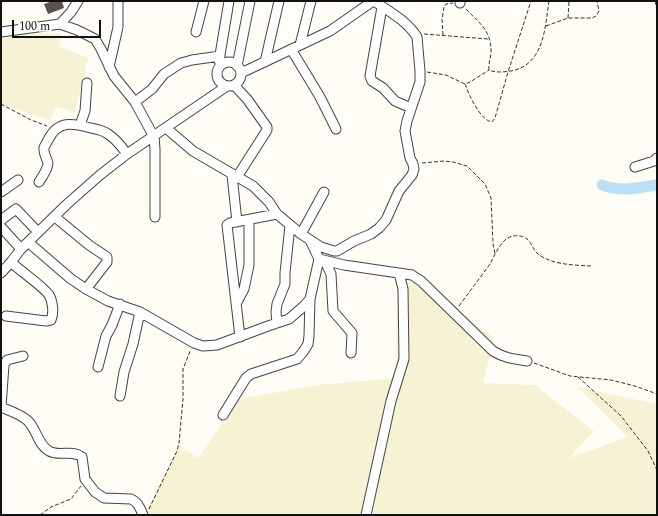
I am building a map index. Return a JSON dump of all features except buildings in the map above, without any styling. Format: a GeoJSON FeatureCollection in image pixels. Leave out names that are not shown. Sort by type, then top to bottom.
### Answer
{"type":"FeatureCollection","features":[{"type":"Feature","properties":{"kind":"street"},"geometry":{"type":"LineString","coordinates":[[60,24],[71,12],[78,1]]}},
{"type":"Feature","properties":{"kind":"street"},"geometry":{"type":"LineString","coordinates":[[109,67],[118,27],[118,1]]}},
{"type":"Feature","properties":{"kind":"street"},"geometry":{"type":"LineString","coordinates":[[196,32],[204,1]]}},
{"type":"Feature","properties":{"kind":"street"},"geometry":{"type":"LineString","coordinates":[[229,1],[217,73],[219,82],[230,86],[247,99],[267,127],[267,130],[234,176],[237,222]]}},
{"type":"Feature","properties":{"kind":"street"},"geometry":{"type":"LineString","coordinates":[[1,273],[21,249],[38,232],[100,175],[127,154],[239,80],[239,69],[250,1]]}},
{"type":"Feature","properties":{"kind":"street"},"geometry":{"type":"LineString","coordinates":[[265,62],[279,1]]}},
{"type":"Feature","properties":{"kind":"street"},"geometry":{"type":"LineString","coordinates":[[300,45],[311,1]]}},
{"type":"Feature","properties":{"kind":"street"},"geometry":{"type":"LineString","coordinates":[[166,128],[193,151],[253,186],[277,214],[301,234],[328,250],[337,251],[375,231],[383,225],[399,191],[412,175],[414,169],[405,131],[420,82],[417,37],[411,27],[374,1],[330,31],[265,62],[239,69]]}},
{"type":"Feature","properties":{"kind":"street"},"geometry":{"type":"LineString","coordinates":[[382,7],[370,76],[372,81],[383,88],[395,101],[411,108]]}},
{"type":"Feature","properties":{"kind":"street"},"geometry":{"type":"LineString","coordinates":[[1,32],[60,24],[95,39],[114,76],[135,102],[154,137],[155,217]]}},
{"type":"Feature","properties":{"kind":"street"},"geometry":{"type":"LineString","coordinates":[[291,49],[320,97],[336,129]]}},
{"type":"Feature","properties":{"kind":"street"},"geometry":{"type":"LineString","coordinates":[[135,102],[152,89],[164,74],[181,64],[192,60],[220,56]]}},
{"type":"Feature","properties":{"kind":"street"},"geometry":{"type":"LineString","coordinates":[[218,68],[225,63],[234,63],[239,69]]}},
{"type":"Feature","properties":{"kind":"street"},"geometry":{"type":"LineString","coordinates":[[80,125],[85,111],[87,83]]}},
{"type":"Feature","properties":{"kind":"street"},"geometry":{"type":"LineString","coordinates":[[39,182],[48,167],[44,148],[54,130],[60,126],[67,124],[80,125],[107,133],[127,154]]}},
{"type":"Feature","properties":{"kind":"street"},"geometry":{"type":"LineString","coordinates":[[635,167],[654,161],[657,158]]}},
{"type":"Feature","properties":{"kind":"street"},"geometry":{"type":"LineString","coordinates":[[1,192],[18,180]]}},
{"type":"Feature","properties":{"kind":"street"},"geometry":{"type":"LineString","coordinates":[[301,234],[324,192]]}},
{"type":"Feature","properties":{"kind":"street"},"geometry":{"type":"LineString","coordinates":[[1,220],[16,209],[38,232]]}},
{"type":"Feature","properties":{"kind":"street"},"geometry":{"type":"LineString","coordinates":[[240,337],[227,226],[237,222],[277,214]]}},
{"type":"Feature","properties":{"kind":"street"},"geometry":{"type":"LineString","coordinates":[[55,217],[89,245],[107,256],[107,262],[86,289]]}},
{"type":"Feature","properties":{"kind":"street"},"geometry":{"type":"LineString","coordinates":[[236,304],[244,290],[249,264],[248,220]]}},
{"type":"Feature","properties":{"kind":"street"},"geometry":{"type":"LineString","coordinates":[[277,323],[277,304],[285,284],[284,273],[290,225]]}},
{"type":"Feature","properties":{"kind":"street"},"geometry":{"type":"LineString","coordinates":[[1,227],[21,249]]}},
{"type":"Feature","properties":{"kind":"street"},"geometry":{"type":"LineString","coordinates":[[310,240],[331,274],[332,311],[351,330],[351,353]]}},
{"type":"Feature","properties":{"kind":"street"},"geometry":{"type":"LineString","coordinates":[[28,242],[71,279],[86,289],[108,301],[140,312],[199,345],[212,346],[289,319],[310,299]]}},
{"type":"Feature","properties":{"kind":"street"},"geometry":{"type":"LineString","coordinates":[[322,260],[412,275],[421,281],[493,351],[509,359],[527,361]]}},
{"type":"Feature","properties":{"kind":"street"},"geometry":{"type":"LineString","coordinates":[[223,415],[246,378],[252,374],[297,359],[304,352],[308,344],[309,336],[310,299],[322,260]]}},
{"type":"Feature","properties":{"kind":"street"},"geometry":{"type":"LineString","coordinates":[[6,316],[46,321],[51,320],[53,316],[53,309],[49,295],[11,262]]}},
{"type":"Feature","properties":{"kind":"street"},"geometry":{"type":"LineString","coordinates":[[366,515],[392,401],[404,359],[403,289],[399,273]]}},
{"type":"Feature","properties":{"kind":"street"},"geometry":{"type":"LineString","coordinates":[[98,367],[106,336],[120,304]]}},
{"type":"Feature","properties":{"kind":"street"},"geometry":{"type":"LineString","coordinates":[[120,396],[124,372],[133,344],[140,312]]}},
{"type":"Feature","properties":{"kind":"street"},"geometry":{"type":"LineString","coordinates":[[23,356],[7,360],[4,365],[1,407],[21,415],[29,421],[42,444],[50,452],[59,454],[78,454],[82,457],[85,479],[95,492],[104,498],[131,498],[135,500],[146,512]]}},
{"type":"Feature","properties":{"kind":"path"},"geometry":{"type":"LineString","coordinates":[[420,70],[446,75],[465,84],[469,96],[476,107],[485,118],[492,122],[495,118],[531,1]]}},
{"type":"Feature","properties":{"kind":"path"},"geometry":{"type":"LineString","coordinates":[[489,70],[493,72],[508,72],[522,68],[536,55],[541,46],[549,1]]}},
{"type":"Feature","properties":{"kind":"path"},"geometry":{"type":"LineString","coordinates":[[568,18],[569,1]]}},
{"type":"Feature","properties":{"kind":"path"},"geometry":{"type":"LineString","coordinates":[[545,27],[568,18],[592,18],[596,16],[599,11],[596,1]]}},
{"type":"Feature","properties":{"kind":"path"},"geometry":{"type":"LineString","coordinates":[[655,1],[657,10]]}},
{"type":"Feature","properties":{"kind":"path"},"geometry":{"type":"LineString","coordinates":[[443,36],[442,20],[444,7],[446,4],[460,2],[483,26],[490,39],[491,51],[489,70]]}},
{"type":"Feature","properties":{"kind":"path"},"geometry":{"type":"LineString","coordinates":[[415,34],[490,39]]}},
{"type":"Feature","properties":{"kind":"path"},"geometry":{"type":"LineString","coordinates":[[465,84],[489,70]]}},
{"type":"Feature","properties":{"kind":"path"},"geometry":{"type":"LineString","coordinates":[[1,104],[54,130]]}},
{"type":"Feature","properties":{"kind":"path"},"geometry":{"type":"LineString","coordinates":[[413,164],[437,163],[444,161],[453,162],[467,166],[485,184],[491,198],[493,244],[495,255]]}},
{"type":"Feature","properties":{"kind":"path"},"geometry":{"type":"LineString","coordinates":[[453,313],[476,284],[505,240],[512,236],[523,236],[528,240],[532,248],[538,254],[550,260],[566,264],[592,266]]}},
{"type":"Feature","properties":{"kind":"path"},"geometry":{"type":"LineString","coordinates":[[146,512],[177,451],[179,444],[183,399],[183,369],[194,343]]}},
{"type":"Feature","properties":{"kind":"path"},"geometry":{"type":"LineString","coordinates":[[527,361],[570,376],[611,380],[635,386],[657,394]]}},
{"type":"Feature","properties":{"kind":"path"},"geometry":{"type":"LineString","coordinates":[[578,377],[621,416],[648,451],[657,470]]}},
{"type":"Feature","properties":{"kind":"path"},"geometry":{"type":"LineString","coordinates":[[40,515],[52,507],[71,499],[85,479]]}},
{"type":"Feature","properties":{"kind":"shaded area"},"geometry":{"type":"Polygon","coordinates":[[[62,33],[59,46],[88,58],[75,112],[55,107],[51,121],[1,104],[1,35],[62,33]]]}},
{"type":"Feature","properties":{"kind":"shaded area"},"geometry":{"type":"Polygon","coordinates":[[[420,282],[494,338],[483,383],[535,385],[594,431],[569,458],[628,437],[577,387],[657,404],[657,515],[145,515],[179,445],[198,458],[239,399],[317,385],[396,378],[397,285],[420,282]]]}},
{"type":"Feature","properties":{"kind":"waterway"},"geometry":{"type":"LineString","coordinates":[[602,185],[622,189],[657,185]]}}]}
